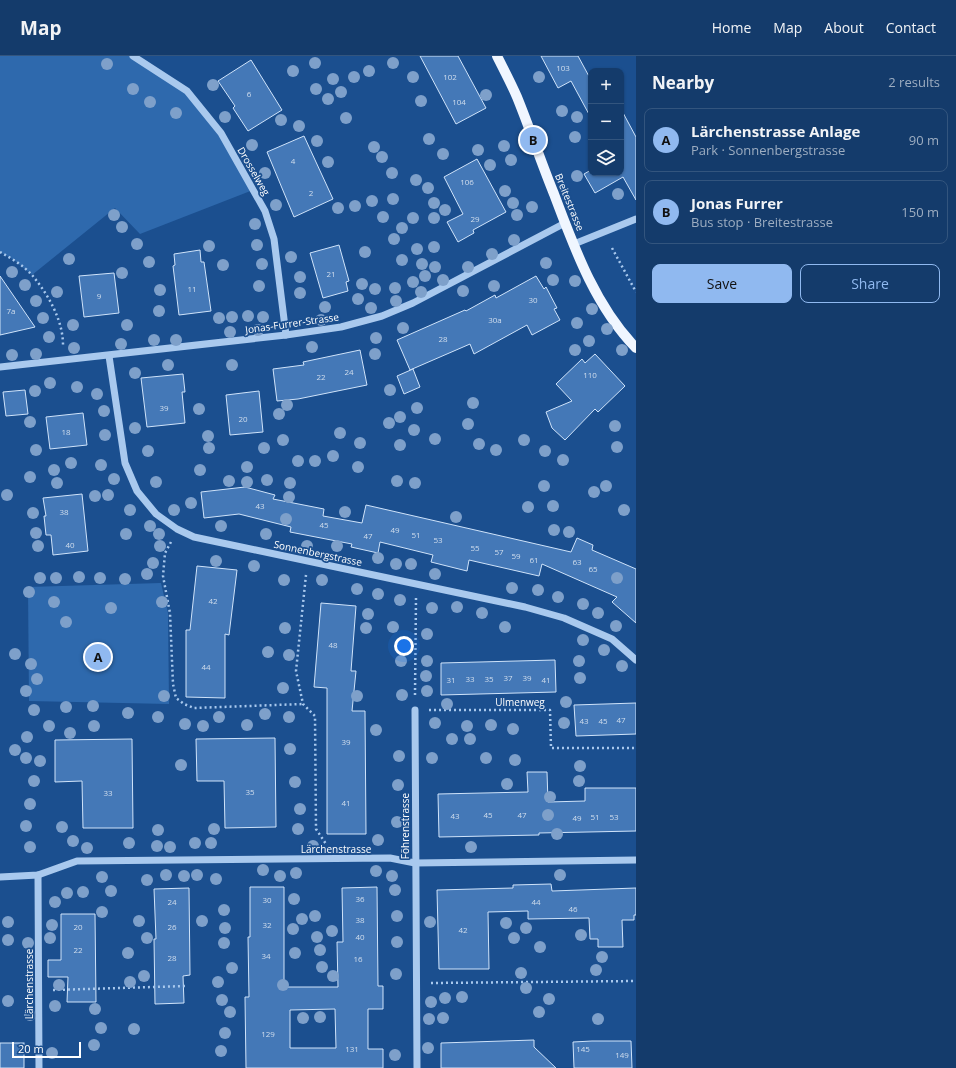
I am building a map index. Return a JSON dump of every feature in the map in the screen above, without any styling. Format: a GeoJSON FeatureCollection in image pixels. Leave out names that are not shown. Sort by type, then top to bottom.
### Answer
{"type":"FeatureCollection","features":[{"type":"Feature","properties":{"kind":"main road","name":"Breitestrasse"},"geometry":{"type":"LineString","coordinates":[[497,56],[516,97],[565,223],[595,290],[608,313],[636,348]]}},
{"type":"Feature","properties":{"kind":"street","name":"Drosselweg"},"geometry":{"type":"LineString","coordinates":[[133,56],[187,91],[221,133],[265,211],[274,239],[286,335]]}},
{"type":"Feature","properties":{"kind":"street"},"geometry":{"type":"LineString","coordinates":[[574,244],[636,219]]}},
{"type":"Feature","properties":{"kind":"street","name":"Jonas-Furrer-Strasse"},"geometry":{"type":"LineString","coordinates":[[0,367],[109,356],[341,327],[382,316],[413,304],[565,223]]}},
{"type":"Feature","properties":{"kind":"street","name":"Sonnenbergstrasse"},"geometry":{"type":"LineString","coordinates":[[109,356],[125,463],[137,492],[156,514],[177,529],[194,537],[525,607],[564,618],[612,639],[636,660]]}},
{"type":"Feature","properties":{"kind":"street","name":"Föhrenstrasse"},"geometry":{"type":"LineString","coordinates":[[415,710],[417,1068]]}},
{"type":"Feature","properties":{"kind":"street","name":"Lärchenstrasse"},"geometry":{"type":"LineString","coordinates":[[0,877],[38,875],[76,861],[390,858],[415,863],[636,860]]}},
{"type":"Feature","properties":{"kind":"street","name":"Lärchenstrasse"},"geometry":{"type":"LineString","coordinates":[[38,875],[39,1068]]}},
{"type":"Feature","properties":{"kind":"path"},"geometry":{"type":"LineString","coordinates":[[612,248],[636,292]]}},
{"type":"Feature","properties":{"kind":"path"},"geometry":{"type":"LineString","coordinates":[[0,252],[14,260],[32,275],[51,302],[63,334],[63,345]]}},
{"type":"Feature","properties":{"kind":"path"},"geometry":{"type":"LineString","coordinates":[[177,529],[165,553],[163,576],[170,613],[173,684],[176,698],[184,704],[194,708],[304,704]]}},
{"type":"Feature","properties":{"kind":"path"},"geometry":{"type":"LineString","coordinates":[[415,710],[416,585]]}},
{"type":"Feature","properties":{"kind":"path"},"geometry":{"type":"LineString","coordinates":[[304,592],[296,671],[304,704],[314,716],[316,829],[337,858]]}},
{"type":"Feature","properties":{"kind":"path","name":"Ulmenweg"},"geometry":{"type":"LineString","coordinates":[[415,710],[550,710],[552,748],[636,748]]}},
{"type":"Feature","properties":{"kind":"path"},"geometry":{"type":"LineString","coordinates":[[416,983],[636,981]]}},
{"type":"Feature","properties":{"kind":"path"},"geometry":{"type":"LineString","coordinates":[[39,990],[186,986]]}},
{"type":"Feature","properties":{"kind":"shaded area"},"geometry":{"type":"Polygon","coordinates":[[[0,56],[133,56],[187,91],[221,133],[253,190],[140,234],[115,208],[32,275],[14,260],[0,252],[0,56]]]}},
{"type":"Feature","properties":{"kind":"shaded area"},"geometry":{"type":"Polygon","coordinates":[[[161,583],[168,613],[169,704],[29,701],[28,587],[161,583]]]}},
{"type":"Feature","properties":{"kind":"building"},"geometry":{"type":"Polygon","coordinates":[[[420,56],[458,56],[486,108],[456,124],[420,56]]]}},
{"type":"Feature","properties":{"kind":"building"},"geometry":{"type":"Polygon","coordinates":[[[541,56],[578,56],[588,74],[588,112],[571,81],[558,88],[541,56]]]}},
{"type":"Feature","properties":{"kind":"building"},"geometry":{"type":"Polygon","coordinates":[[[251,60],[282,110],[248,131],[233,108],[235,106],[218,81],[251,60]]]}},
{"type":"Feature","properties":{"kind":"building"},"geometry":{"type":"Polygon","coordinates":[[[624,115],[636,137],[636,200],[623,177],[595,193],[584,174],[588,172],[588,176],[624,176],[624,115]]]}},
{"type":"Feature","properties":{"kind":"building"},"geometry":{"type":"Polygon","coordinates":[[[304,136],[333,199],[294,217],[267,152],[304,136]]]}},
{"type":"Feature","properties":{"kind":"building"},"geometry":{"type":"Polygon","coordinates":[[[477,159],[506,212],[473,230],[474,233],[458,242],[447,222],[463,214],[444,177],[477,159]]]}},
{"type":"Feature","properties":{"kind":"building"},"geometry":{"type":"Polygon","coordinates":[[[339,245],[349,281],[346,282],[348,291],[323,298],[310,253],[339,245]]]}},
{"type":"Feature","properties":{"kind":"building"},"geometry":{"type":"Polygon","coordinates":[[[200,250],[201,262],[204,262],[211,311],[179,315],[173,266],[175,265],[174,254],[200,250]]]}},
{"type":"Feature","properties":{"kind":"building"},"geometry":{"type":"Polygon","coordinates":[[[114,273],[119,313],[84,317],[79,276],[114,273]]]}},
{"type":"Feature","properties":{"kind":"building"},"geometry":{"type":"Polygon","coordinates":[[[0,276],[35,327],[0,335],[0,276]]]}},
{"type":"Feature","properties":{"kind":"building"},"geometry":{"type":"Polygon","coordinates":[[[536,276],[544,289],[546,287],[557,308],[554,309],[560,320],[532,335],[527,325],[474,354],[470,344],[410,370],[397,340],[465,310],[466,311],[495,295],[496,298],[536,276]]]}},
{"type":"Feature","properties":{"kind":"building"},"geometry":{"type":"Polygon","coordinates":[[[360,350],[367,385],[298,399],[277,401],[273,369],[304,365],[303,362],[360,350]]]}},
{"type":"Feature","properties":{"kind":"building"},"geometry":{"type":"Polygon","coordinates":[[[595,354],[625,386],[598,412],[595,409],[565,440],[552,428],[546,412],[572,401],[556,384],[582,359],[585,363],[595,354]]]}},
{"type":"Feature","properties":{"kind":"building"},"geometry":{"type":"Polygon","coordinates":[[[413,369],[420,387],[404,394],[397,376],[413,369]]]}},
{"type":"Feature","properties":{"kind":"building"},"geometry":{"type":"Polygon","coordinates":[[[183,374],[185,392],[182,392],[185,423],[147,427],[141,378],[183,374]]]}},
{"type":"Feature","properties":{"kind":"building"},"geometry":{"type":"Polygon","coordinates":[[[25,390],[28,414],[6,416],[3,392],[25,390]]]}},
{"type":"Feature","properties":{"kind":"building"},"geometry":{"type":"Polygon","coordinates":[[[259,391],[263,432],[230,435],[226,395],[259,391]]]}},
{"type":"Feature","properties":{"kind":"building"},"geometry":{"type":"Polygon","coordinates":[[[83,413],[87,445],[50,449],[46,417],[83,413]]]}},
{"type":"Feature","properties":{"kind":"building"},"geometry":{"type":"Polygon","coordinates":[[[245,487],[275,495],[273,499],[324,509],[323,516],[362,523],[366,505],[571,552],[577,538],[593,545],[592,550],[636,569],[636,623],[612,602],[617,597],[542,564],[539,576],[469,560],[467,571],[431,562],[433,555],[380,542],[378,553],[351,547],[352,544],[290,532],[291,527],[239,514],[204,518],[201,492],[245,487]]]}},
{"type":"Feature","properties":{"kind":"building"},"geometry":{"type":"Polygon","coordinates":[[[82,494],[88,551],[53,555],[51,535],[46,535],[44,516],[46,516],[43,498],[82,494]]]}},
{"type":"Feature","properties":{"kind":"building"},"geometry":{"type":"Polygon","coordinates":[[[197,566],[237,570],[229,635],[225,634],[225,698],[186,697],[186,630],[190,630],[197,566]]]}},
{"type":"Feature","properties":{"kind":"building"},"geometry":{"type":"Polygon","coordinates":[[[321,603],[356,606],[351,671],[356,671],[352,711],[365,711],[366,834],[327,834],[327,688],[314,687],[321,603]]]}},
{"type":"Feature","properties":{"kind":"building"},"geometry":{"type":"Polygon","coordinates":[[[555,660],[556,692],[441,695],[441,663],[555,660]]]}},
{"type":"Feature","properties":{"kind":"building"},"geometry":{"type":"Polygon","coordinates":[[[636,703],[636,734],[576,736],[574,705],[636,703]]]}},
{"type":"Feature","properties":{"kind":"building"},"geometry":{"type":"Polygon","coordinates":[[[275,738],[276,827],[225,828],[224,781],[197,781],[196,739],[275,738]]]}},
{"type":"Feature","properties":{"kind":"building"},"geometry":{"type":"Polygon","coordinates":[[[132,739],[133,828],[83,828],[82,781],[55,782],[55,740],[132,739]]]}},
{"type":"Feature","properties":{"kind":"building"},"geometry":{"type":"Polygon","coordinates":[[[527,772],[547,772],[548,802],[585,801],[585,788],[636,788],[636,831],[439,837],[438,794],[528,792],[527,772]]]}},
{"type":"Feature","properties":{"kind":"building"},"geometry":{"type":"Polygon","coordinates":[[[551,884],[552,891],[636,888],[636,915],[634,915],[634,920],[622,920],[623,947],[598,947],[598,939],[590,939],[589,918],[528,919],[528,911],[488,912],[489,969],[439,969],[437,890],[513,888],[513,885],[551,884]]]}},
{"type":"Feature","properties":{"kind":"building"},"geometry":{"type":"Polygon","coordinates":[[[250,887],[284,887],[284,987],[338,987],[337,942],[343,942],[342,888],[377,887],[378,986],[383,986],[383,1009],[368,1009],[368,1049],[383,1049],[383,1068],[246,1068],[245,997],[249,997],[248,937],[250,937],[250,887]],[[335,1009],[290,1010],[290,1048],[336,1048],[335,1009]]]}},
{"type":"Feature","properties":{"kind":"building"},"geometry":{"type":"Polygon","coordinates":[[[189,888],[190,975],[183,976],[184,1003],[155,1004],[154,939],[156,939],[154,889],[189,888]]]}},
{"type":"Feature","properties":{"kind":"building"},"geometry":{"type":"Polygon","coordinates":[[[61,914],[95,914],[96,1002],[67,1002],[68,977],[48,977],[48,960],[61,960],[61,914]]]}},
{"type":"Feature","properties":{"kind":"building"},"geometry":{"type":"Polygon","coordinates":[[[534,1040],[534,1047],[556,1068],[441,1068],[441,1043],[534,1040]]]}},
{"type":"Feature","properties":{"kind":"building"},"geometry":{"type":"Polygon","coordinates":[[[631,1041],[632,1068],[574,1068],[573,1042],[631,1041]]]}},
{"type":"Feature","properties":{"kind":"building"},"geometry":{"type":"Polygon","coordinates":[[[0,1043],[24,1043],[24,1068],[0,1068],[0,1043]]]}},
{"type":"Feature","properties":{"kind":"place","name":"Jonas Furrer"},"geometry":{"type":"Point","coordinates":[533,140]}},
{"type":"Feature","properties":{"kind":"place","name":"Lärchenstrasse Anlage"},"geometry":{"type":"Point","coordinates":[98,657]}}]}
